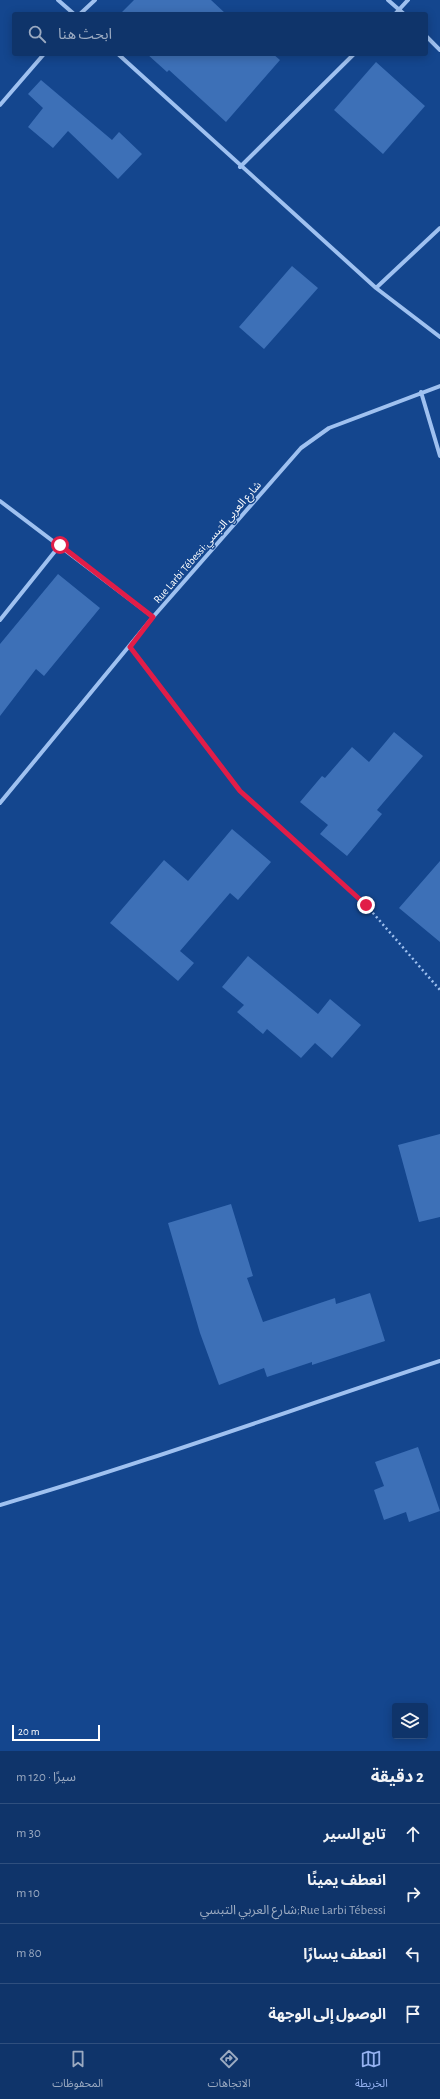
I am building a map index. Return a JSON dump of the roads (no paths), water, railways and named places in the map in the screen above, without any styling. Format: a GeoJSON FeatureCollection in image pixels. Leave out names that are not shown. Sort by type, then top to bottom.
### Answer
{"type":"FeatureCollection","features":[{"type":"Feature","properties":{"kind":"street"},"geometry":{"type":"LineString","coordinates":[[58,0],[72,12]]}},
{"type":"Feature","properties":{"kind":"street"},"geometry":{"type":"LineString","coordinates":[[82,12],[95,0]]}},
{"type":"Feature","properties":{"kind":"street"},"geometry":{"type":"LineString","coordinates":[[388,0],[402,12]]}},
{"type":"Feature","properties":{"kind":"street"},"geometry":{"type":"LineString","coordinates":[[399,10],[408,0]]}},
{"type":"Feature","properties":{"kind":"street"},"geometry":{"type":"LineString","coordinates":[[428,38],[440,50]]}},
{"type":"Feature","properties":{"kind":"street"},"geometry":{"type":"LineString","coordinates":[[0,105],[42,56]]}},
{"type":"Feature","properties":{"kind":"street"},"geometry":{"type":"LineString","coordinates":[[120,56],[240,167],[376,288],[440,337]]}},
{"type":"Feature","properties":{"kind":"street"},"geometry":{"type":"LineString","coordinates":[[240,167],[352,56]]}},
{"type":"Feature","properties":{"kind":"street"},"geometry":{"type":"LineString","coordinates":[[376,288],[440,228]]}},
{"type":"Feature","properties":{"kind":"street","name":"Rue Larbi Tébessi;شارع العربي التبسي"},"geometry":{"type":"LineString","coordinates":[[0,803],[130,647],[153,617],[301,448],[329,428],[440,386]]}},
{"type":"Feature","properties":{"kind":"street"},"geometry":{"type":"LineString","coordinates":[[421,392],[440,456]]}},
{"type":"Feature","properties":{"kind":"street"},"geometry":{"type":"LineString","coordinates":[[0,501],[153,617]]}},
{"type":"Feature","properties":{"kind":"street"},"geometry":{"type":"LineString","coordinates":[[0,620],[60,545]]}},
{"type":"Feature","properties":{"kind":"street"},"geometry":{"type":"LineString","coordinates":[[0,1505],[98,1476],[272,1415],[440,1361]]}}]}
